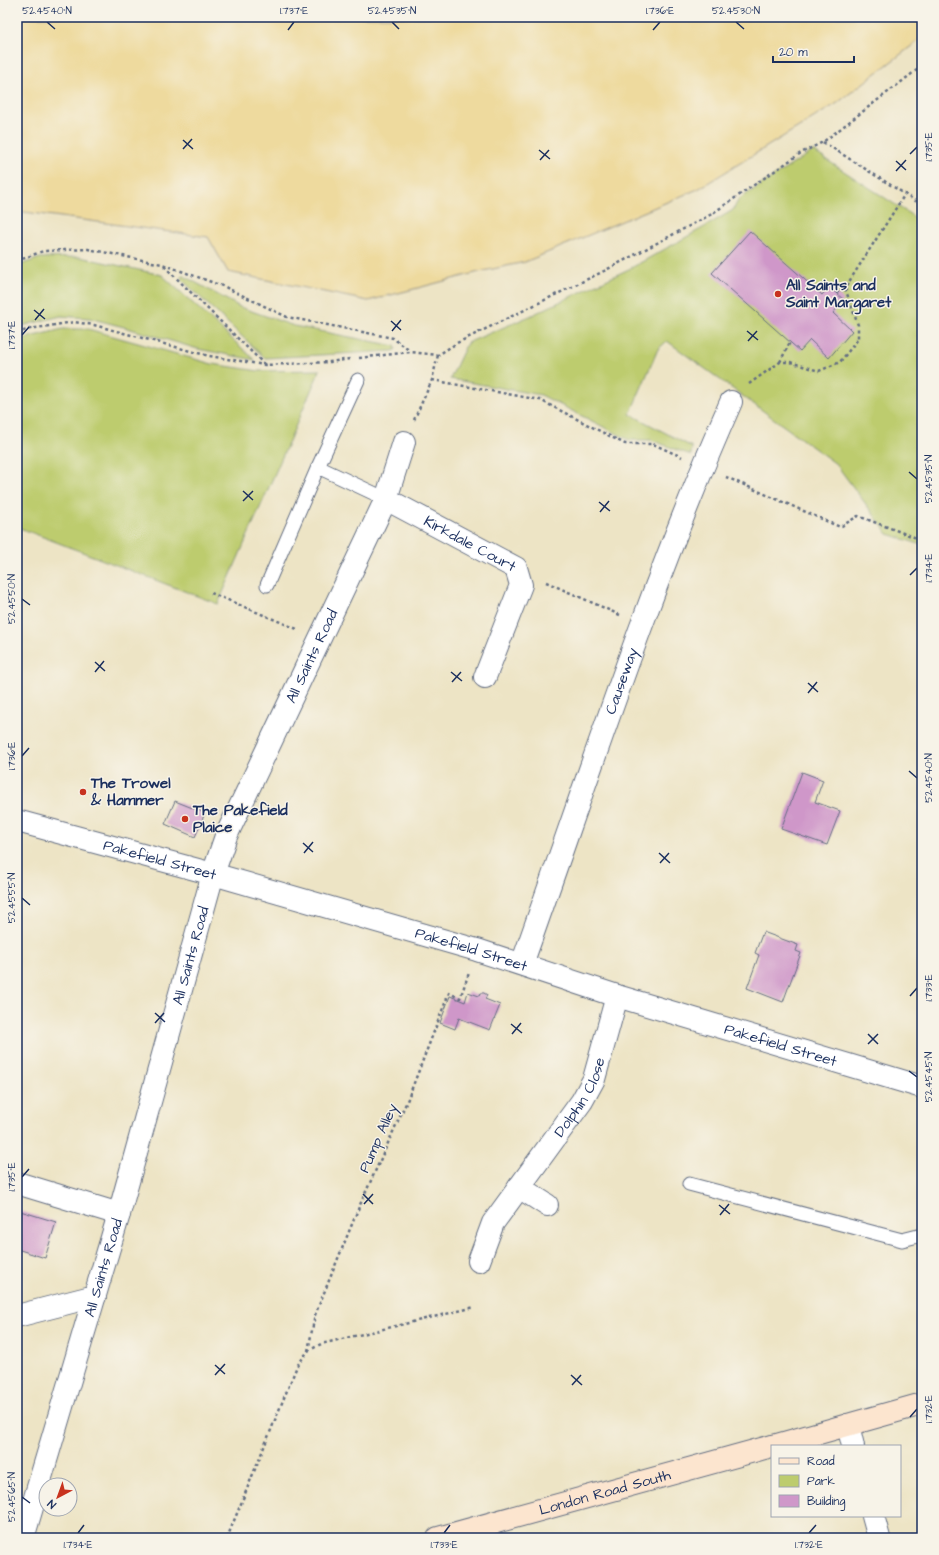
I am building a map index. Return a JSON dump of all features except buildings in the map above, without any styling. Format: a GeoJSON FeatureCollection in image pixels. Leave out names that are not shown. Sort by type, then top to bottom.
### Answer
{"type":"FeatureCollection","features":[{"type":"Feature","properties":{"kind":"main road","name":"London Road South"},"geometry":{"type":"LineString","coordinates":[[776,1445],[922,1404]]}},
{"type":"Feature","properties":{"kind":"main road","name":"London Road South"},"geometry":{"type":"LineString","coordinates":[[438,1538],[771,1446]]}},
{"type":"Feature","properties":{"kind":"street","name":"Causeway"},"geometry":{"type":"LineString","coordinates":[[522,964],[642,625],[703,467],[732,402]]}},
{"type":"Feature","properties":{"kind":"street","name":"All Saints Road"},"geometry":{"type":"LineString","coordinates":[[23,1538],[95,1296],[213,874],[226,836],[386,499],[404,442]]}},
{"type":"Feature","properties":{"kind":"street","name":"Kirkdale Court"},"geometry":{"type":"LineString","coordinates":[[386,499],[516,568],[521,584],[485,677]]}},
{"type":"Feature","properties":{"kind":"street","name":"Pakefield Street"},"geometry":{"type":"LineString","coordinates":[[17,820],[213,874],[477,950],[617,996],[922,1087]]}},
{"type":"Feature","properties":{"kind":"street","name":"Dolphin Close"},"geometry":{"type":"LineString","coordinates":[[479,1261],[493,1223],[582,1101],[594,1079],[617,996]]}},
{"type":"Feature","properties":{"kind":"street"},"geometry":{"type":"LineString","coordinates":[[17,1183],[118,1214]]}},
{"type":"Feature","properties":{"kind":"street"},"geometry":{"type":"LineString","coordinates":[[520,1187],[547,1205]]}},
{"type":"Feature","properties":{"kind":"street"},"geometry":{"type":"LineString","coordinates":[[17,1316],[95,1296]]}},
{"type":"Feature","properties":{"kind":"street"},"geometry":{"type":"LineString","coordinates":[[848,1425],[853,1445]]}},
{"type":"Feature","properties":{"kind":"street"},"geometry":{"type":"LineString","coordinates":[[873,1517],[879,1538]]}},
{"type":"Feature","properties":{"kind":"lane"},"geometry":{"type":"LineString","coordinates":[[267,585],[318,467],[358,380]]}},
{"type":"Feature","properties":{"kind":"lane"},"geometry":{"type":"LineString","coordinates":[[318,467],[386,499]]}},
{"type":"Feature","properties":{"kind":"lane"},"geometry":{"type":"LineString","coordinates":[[689,1184],[902,1240],[922,1235]]}},
{"type":"Feature","properties":{"kind":"path"},"geometry":{"type":"LineString","coordinates":[[17,333],[53,324],[74,322],[94,325],[209,356],[265,365],[330,362],[410,352],[438,355],[457,343],[604,271],[710,215],[801,153],[823,142],[922,66]]}},
{"type":"Feature","properties":{"kind":"path"},"geometry":{"type":"LineString","coordinates":[[823,142],[922,205]]}},
{"type":"Feature","properties":{"kind":"path"},"geometry":{"type":"LineString","coordinates":[[836,293],[845,288],[905,194]]}},
{"type":"Feature","properties":{"kind":"path"},"geometry":{"type":"LineString","coordinates":[[17,261],[43,252],[88,249],[162,264],[225,287],[287,317],[393,338],[410,352]]}},
{"type":"Feature","properties":{"kind":"path"},"geometry":{"type":"LineString","coordinates":[[162,264],[265,365]]}},
{"type":"Feature","properties":{"kind":"path"},"geometry":{"type":"LineString","coordinates":[[780,362],[790,362],[819,371],[840,362],[858,339],[858,325],[845,288]]}},
{"type":"Feature","properties":{"kind":"path"},"geometry":{"type":"LineString","coordinates":[[732,402],[742,390],[780,362],[790,342]]}},
{"type":"Feature","properties":{"kind":"path"},"geometry":{"type":"LineString","coordinates":[[404,442],[432,380],[438,355]]}},
{"type":"Feature","properties":{"kind":"path"},"geometry":{"type":"LineString","coordinates":[[516,568],[642,625]]}},
{"type":"Feature","properties":{"kind":"path"},"geometry":{"type":"LineString","coordinates":[[211,593],[320,638]]}},
{"type":"Feature","properties":{"kind":"path","name":"Pump Alley"},"geometry":{"type":"LineString","coordinates":[[308,1351],[315,1315],[360,1207],[407,1101],[449,993],[460,998],[477,950]]}},
{"type":"Feature","properties":{"kind":"path"},"geometry":{"type":"LineString","coordinates":[[227,1538],[297,1366],[308,1351],[321,1344],[475,1307]]}},
{"type":"Feature","properties":{"kind":"green space"},"geometry":{"type":"Polygon","coordinates":[[[813,151],[922,222],[922,545],[888,534],[836,464],[667,341],[658,349],[630,414],[692,447],[691,455],[651,440],[629,440],[541,395],[450,379],[467,343],[530,316],[631,268],[733,210],[739,199],[813,151]]]}},
{"type":"Feature","properties":{"kind":"green space"},"geometry":{"type":"Polygon","coordinates":[[[80,257],[162,275],[255,360],[198,349],[89,318],[61,316],[17,327],[17,266],[40,258],[80,257]]]}},
{"type":"Feature","properties":{"kind":"green space"},"geometry":{"type":"Polygon","coordinates":[[[182,275],[240,307],[294,326],[395,346],[396,349],[393,351],[265,358],[182,280],[182,275]]]}},
{"type":"Feature","properties":{"kind":"green space"},"geometry":{"type":"Polygon","coordinates":[[[63,329],[88,329],[212,364],[259,371],[320,370],[218,604],[17,527],[17,340],[63,329]]]}},
{"type":"Feature","properties":{"kind":"sand"},"geometry":{"type":"Polygon","coordinates":[[[17,17],[922,17],[922,38],[836,104],[698,189],[525,262],[479,272],[368,301],[228,272],[208,237],[17,211],[17,17]]]}},
{"type":"Feature","properties":{"kind":"place","name":"All Saints and Saint Margaret"},"geometry":{"type":"Point","coordinates":[778,294]}},
{"type":"Feature","properties":{"kind":"place","name":"The Trowel & Hammer"},"geometry":{"type":"Point","coordinates":[83,792]}},
{"type":"Feature","properties":{"kind":"place","name":"The Pakefield Plaice"},"geometry":{"type":"Point","coordinates":[185,819]}}]}
